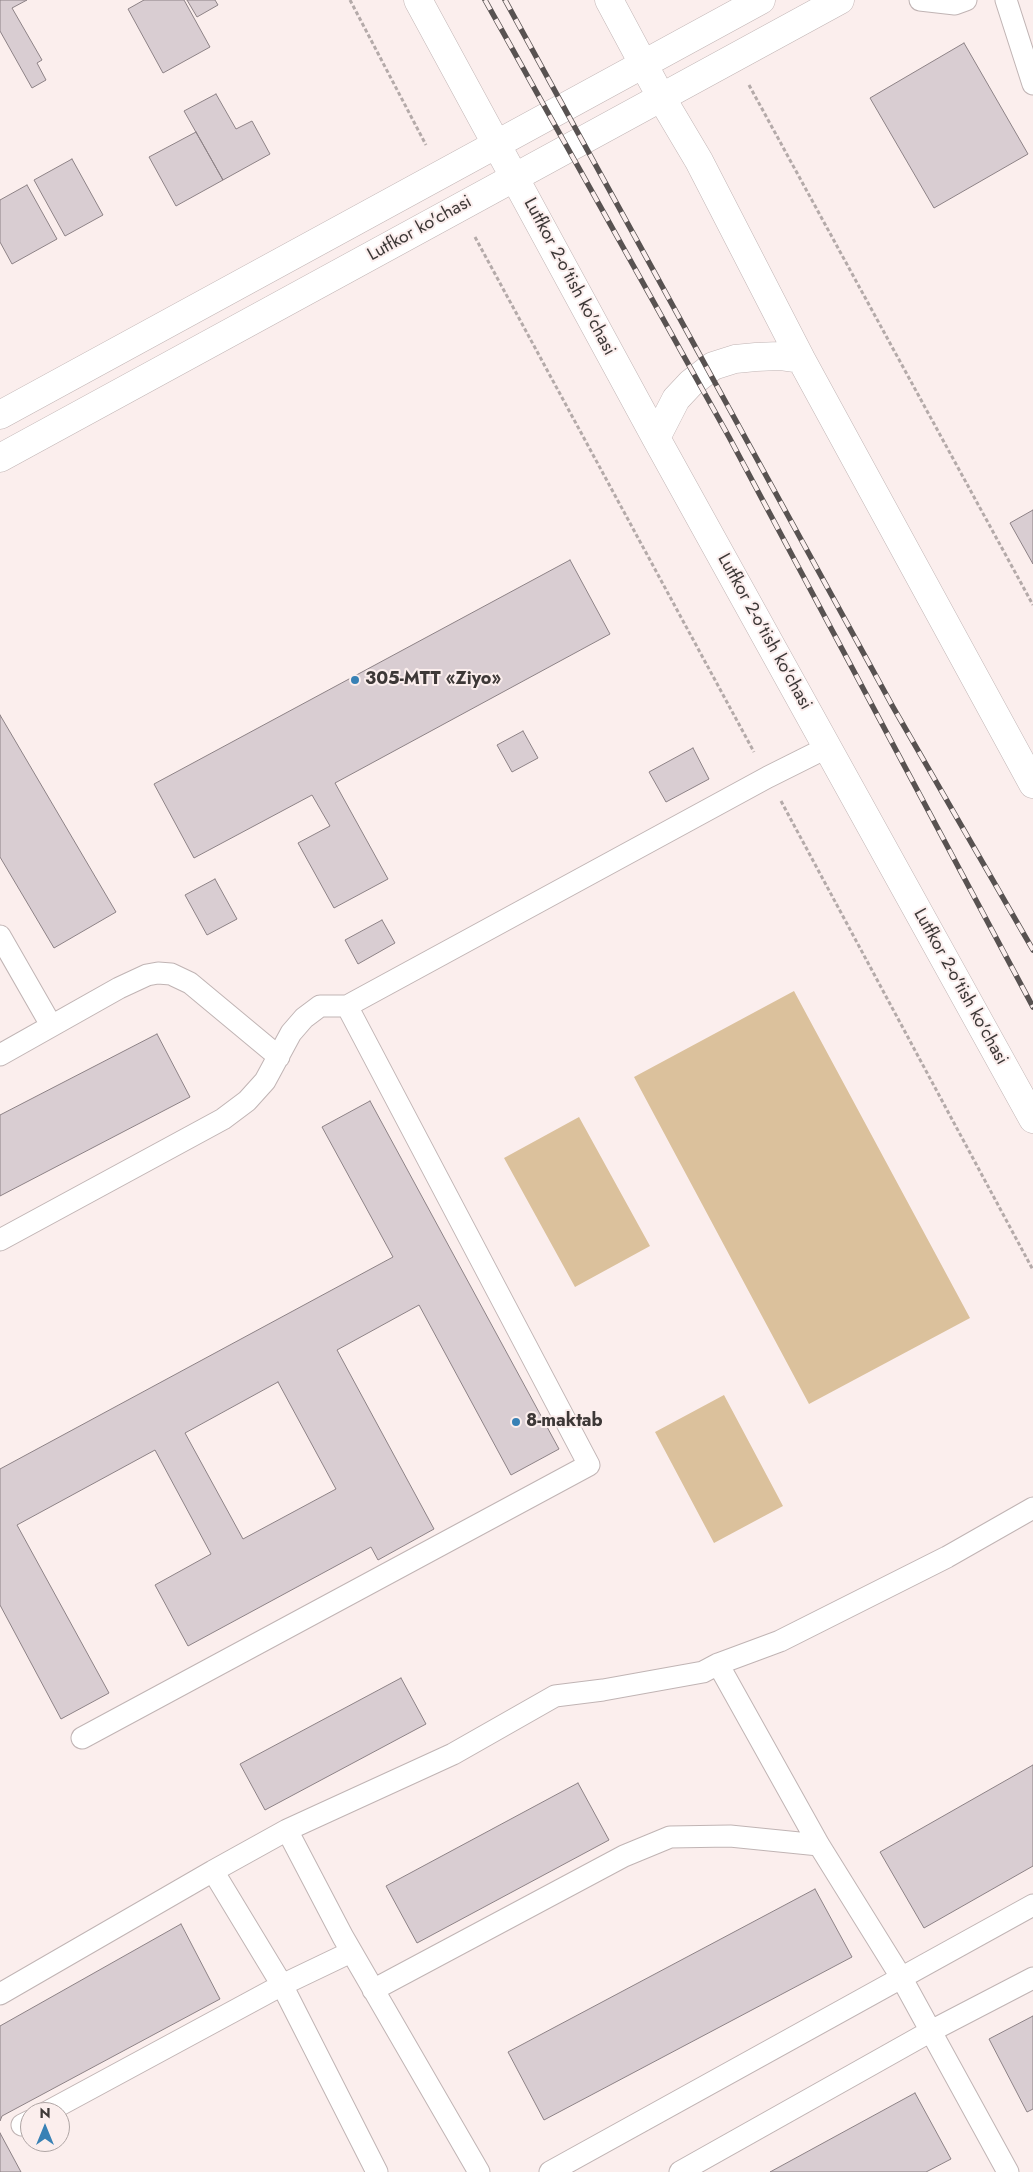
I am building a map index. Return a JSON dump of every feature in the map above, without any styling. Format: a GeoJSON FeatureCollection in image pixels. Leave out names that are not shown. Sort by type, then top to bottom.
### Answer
{"type":"FeatureCollection","features":[{"type":"Feature","properties":{"kind":"main road","name":"Lutfkor 2-o'tish ko'chasi"},"geometry":{"type":"LineString","coordinates":[[418,0],[656,438],[1033,1120]]}},
{"type":"Feature","properties":{"kind":"main road"},"geometry":{"type":"LineString","coordinates":[[609,0],[661,97],[699,161],[801,359],[1033,784]]}},
{"type":"Feature","properties":{"kind":"main road"},"geometry":{"type":"LineString","coordinates":[[0,415],[761,0]]}},
{"type":"Feature","properties":{"kind":"main road","name":"Lutfkor ko'chasi"},"geometry":{"type":"LineString","coordinates":[[0,458],[840,0]]}},
{"type":"Feature","properties":{"kind":"main road"},"geometry":{"type":"LineString","coordinates":[[656,438],[676,399],[691,383],[713,366],[735,359],[756,357],[779,356],[801,359]]}},
{"type":"Feature","properties":{"kind":"lane"},"geometry":{"type":"LineString","coordinates":[[920,0],[955,4],[966,0]]}},
{"type":"Feature","properties":{"kind":"lane"},"geometry":{"type":"LineString","coordinates":[[1006,0],[1033,84]]}},
{"type":"Feature","properties":{"kind":"lane"},"geometry":{"type":"LineString","coordinates":[[0,1240],[223,1119],[253,1094],[265,1081],[292,1033],[304,1018],[320,1006],[348,1006],[768,777],[828,747]]}},
{"type":"Feature","properties":{"kind":"lane"},"geometry":{"type":"LineString","coordinates":[[0,936],[51,1025]]}},
{"type":"Feature","properties":{"kind":"lane"},"geometry":{"type":"LineString","coordinates":[[0,1055],[51,1025],[134,981],[158,973],[170,974],[190,983],[279,1057]]}},
{"type":"Feature","properties":{"kind":"lane"},"geometry":{"type":"LineString","coordinates":[[82,1738],[589,1465],[348,1006]]}},
{"type":"Feature","properties":{"kind":"lane"},"geometry":{"type":"LineString","coordinates":[[0,1994],[287,1830],[453,1754],[555,1696],[603,1690],[703,1672],[718,1664],[780,1641],[947,1557],[1033,1508]]}},
{"type":"Feature","properties":{"kind":"lane"},"geometry":{"type":"LineString","coordinates":[[718,1664],[820,1845],[902,1977],[1008,2172]]}},
{"type":"Feature","properties":{"kind":"lane"},"geometry":{"type":"LineString","coordinates":[[287,1830],[351,1952],[478,2172]]}},
{"type":"Feature","properties":{"kind":"lane"},"geometry":{"type":"LineString","coordinates":[[373,1990],[624,1856],[670,1837],[730,1836],[820,1845]]}},
{"type":"Feature","properties":{"kind":"lane"},"geometry":{"type":"LineString","coordinates":[[213,1871],[282,1985],[377,2172]]}},
{"type":"Feature","properties":{"kind":"lane"},"geometry":{"type":"LineString","coordinates":[[550,2172],[1033,1905]]}},
{"type":"Feature","properties":{"kind":"lane"},"geometry":{"type":"LineString","coordinates":[[66,2102],[282,1985],[351,1952]]}},
{"type":"Feature","properties":{"kind":"lane"},"geometry":{"type":"LineString","coordinates":[[680,2172],[931,2031],[1033,1978]]}},
{"type":"Feature","properties":{"kind":"path"},"geometry":{"type":"LineString","coordinates":[[350,0],[441,174]]}},
{"type":"Feature","properties":{"kind":"path"},"geometry":{"type":"LineString","coordinates":[[734,58],[1033,604]]}},
{"type":"Feature","properties":{"kind":"path"},"geometry":{"type":"LineString","coordinates":[[459,208],[1033,1270]]}},
{"type":"Feature","properties":{"kind":"shaded area"},"geometry":{"type":"Polygon","coordinates":[[[794,991],[970,1318],[809,1404],[634,1077],[794,991]]]}},
{"type":"Feature","properties":{"kind":"shaded area"},"geometry":{"type":"Polygon","coordinates":[[[579,1117],[650,1246],[575,1287],[504,1158],[579,1117]]]}},
{"type":"Feature","properties":{"kind":"shaded area"},"geometry":{"type":"Polygon","coordinates":[[[724,1395],[783,1506],[714,1543],[655,1432],[724,1395]]]}},
{"type":"Feature","properties":{"kind":"building"},"geometry":{"type":"Polygon","coordinates":[[[0,0],[27,0],[12,8],[42,60],[37,63],[46,80],[32,88],[0,31],[0,0]]]}},
{"type":"Feature","properties":{"kind":"building"},"geometry":{"type":"Polygon","coordinates":[[[144,0],[184,0],[210,47],[163,73],[128,9],[144,0]]]}},
{"type":"Feature","properties":{"kind":"building"},"geometry":{"type":"Polygon","coordinates":[[[187,0],[215,0],[218,5],[197,17],[187,0]]]}},
{"type":"Feature","properties":{"kind":"building"},"geometry":{"type":"Polygon","coordinates":[[[964,43],[1028,154],[934,208],[870,98],[964,43]]]}},
{"type":"Feature","properties":{"kind":"building"},"geometry":{"type":"Polygon","coordinates":[[[216,94],[236,129],[252,121],[270,154],[223,180],[184,111],[216,94]]]}},
{"type":"Feature","properties":{"kind":"building"},"geometry":{"type":"Polygon","coordinates":[[[196,132],[223,180],[176,206],[149,157],[196,132]]]}},
{"type":"Feature","properties":{"kind":"building"},"geometry":{"type":"Polygon","coordinates":[[[72,159],[103,215],[65,236],[34,180],[72,159]]]}},
{"type":"Feature","properties":{"kind":"building"},"geometry":{"type":"Polygon","coordinates":[[[27,185],[57,239],[12,264],[0,242],[0,200],[27,185]]]}},
{"type":"Feature","properties":{"kind":"building"},"geometry":{"type":"Polygon","coordinates":[[[1033,510],[1033,564],[1010,523],[1033,510]]]}},
{"type":"Feature","properties":{"kind":"building"},"geometry":{"type":"Polygon","coordinates":[[[570,560],[610,634],[335,783],[388,879],[334,908],[298,843],[330,826],[312,795],[194,858],[154,784],[570,560]]]}},
{"type":"Feature","properties":{"kind":"building"},"geometry":{"type":"Polygon","coordinates":[[[0,715],[116,912],[54,948],[0,857],[0,715]]]}},
{"type":"Feature","properties":{"kind":"building"},"geometry":{"type":"Polygon","coordinates":[[[523,731],[538,758],[512,772],[497,745],[523,731]]]}},
{"type":"Feature","properties":{"kind":"building"},"geometry":{"type":"Polygon","coordinates":[[[693,748],[709,779],[666,802],[649,772],[693,748]]]}},
{"type":"Feature","properties":{"kind":"building"},"geometry":{"type":"Polygon","coordinates":[[[215,879],[237,919],[207,935],[185,895],[215,879]]]}},
{"type":"Feature","properties":{"kind":"building"},"geometry":{"type":"Polygon","coordinates":[[[382,920],[395,943],[358,964],[345,940],[382,920]]]}},
{"type":"Feature","properties":{"kind":"building"},"geometry":{"type":"Polygon","coordinates":[[[157,1034],[190,1097],[0,1196],[0,1115],[157,1034]]]}},
{"type":"Feature","properties":{"kind":"building"},"geometry":{"type":"Polygon","coordinates":[[[370,1101],[559,1449],[511,1475],[419,1305],[337,1350],[434,1529],[378,1560],[371,1547],[188,1646],[155,1585],[211,1554],[155,1450],[17,1525],[109,1693],[61,1719],[0,1605],[0,1469],[393,1257],[322,1127],[370,1101]],[[278,1382],[185,1433],[243,1539],[336,1489],[278,1382]]]}},
{"type":"Feature","properties":{"kind":"building"},"geometry":{"type":"Polygon","coordinates":[[[401,1678],[426,1724],[265,1810],[240,1764],[401,1678]]]}},
{"type":"Feature","properties":{"kind":"building"},"geometry":{"type":"Polygon","coordinates":[[[1033,1765],[1033,1866],[924,1928],[880,1852],[1033,1765]]]}},
{"type":"Feature","properties":{"kind":"building"},"geometry":{"type":"Polygon","coordinates":[[[578,1783],[609,1840],[417,1943],[386,1886],[578,1783]]]}},
{"type":"Feature","properties":{"kind":"building"},"geometry":{"type":"Polygon","coordinates":[[[815,1889],[852,1957],[544,2120],[508,2052],[815,1889]]]}},
{"type":"Feature","properties":{"kind":"building"},"geometry":{"type":"Polygon","coordinates":[[[181,1924],[220,1999],[28,2102],[20,2102],[20,2106],[2,2116],[0,2121],[0,2026],[181,1924]]]}},
{"type":"Feature","properties":{"kind":"building"},"geometry":{"type":"Polygon","coordinates":[[[1033,2016],[1033,2109],[1027,2112],[989,2039],[1033,2016]]]}},
{"type":"Feature","properties":{"kind":"building"},"geometry":{"type":"Polygon","coordinates":[[[915,2093],[951,2159],[926,2172],[770,2172],[915,2093]]]}},
{"type":"Feature","properties":{"kind":"building"},"geometry":{"type":"Polygon","coordinates":[[[0,2133],[21,2172],[0,2172],[0,2133]]]}},
{"type":"Feature","properties":{"kind":"railway"},"geometry":{"type":"LineString","coordinates":[[485,0],[729,437],[1033,1007]]}},
{"type":"Feature","properties":{"kind":"railway"},"geometry":{"type":"LineString","coordinates":[[505,0],[893,707],[1033,950]]}},
{"type":"Feature","properties":{"kind":"place","name":"305-MTT «Ziyo»"},"geometry":{"type":"Point","coordinates":[355,680]}},
{"type":"Feature","properties":{"kind":"place","name":"8-maktab"},"geometry":{"type":"Point","coordinates":[516,1422]}}]}
